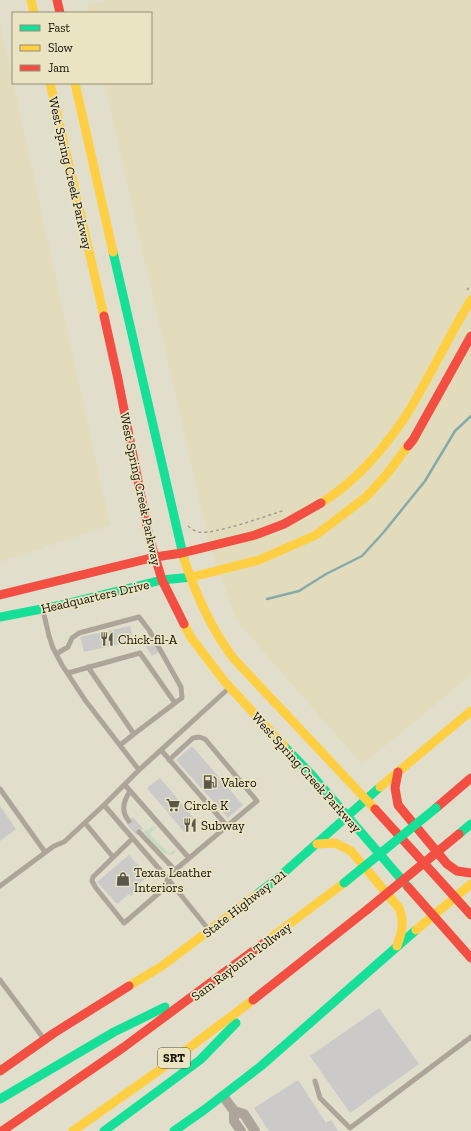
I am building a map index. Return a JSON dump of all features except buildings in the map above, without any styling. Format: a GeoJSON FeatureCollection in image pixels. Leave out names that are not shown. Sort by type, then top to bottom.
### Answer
{"type":"FeatureCollection","features":[{"type":"Feature","properties":{"kind":"main road"},"geometry":{"type":"LineString","coordinates":[[31,0],[34,12]]}},
{"type":"Feature","properties":{"kind":"main road"},"geometry":{"type":"LineString","coordinates":[[57,0],[60,12]]}},
{"type":"Feature","properties":{"kind":"main road","name":"West Spring Creek Parkway"},"geometry":{"type":"LineString","coordinates":[[50,84],[92,211],[182,553],[196,596],[209,622],[226,650],[456,897],[471,915]]}},
{"type":"Feature","properties":{"kind":"main road","name":"West Spring Creek Parkway"},"geometry":{"type":"LineString","coordinates":[[75,84],[92,211],[118,379],[150,537],[162,580],[190,636],[230,687],[348,816],[471,958]]}},
{"type":"Feature","properties":{"kind":"main road","name":"Headquarters Drive"},"geometry":{"type":"LineString","coordinates":[[0,594],[255,535],[284,524],[312,509],[339,492],[362,471],[383,447],[402,422],[457,322],[471,300]]}},
{"type":"Feature","properties":{"kind":"main road","name":"Headquarters Drive"},"geometry":{"type":"LineString","coordinates":[[0,617],[42,609],[162,580],[190,577],[259,560],[316,535],[366,497],[387,474],[418,433],[471,336]]}},
{"type":"Feature","properties":{"kind":"main road"},"geometry":{"type":"LineString","coordinates":[[402,422],[418,433]]}},
{"type":"Feature","properties":{"kind":"main road","name":"State Highway 121"},"geometry":{"type":"LineString","coordinates":[[0,1071],[44,1040],[162,966],[279,877],[398,772],[471,711]]}},
{"type":"Feature","properties":{"kind":"main road"},"geometry":{"type":"LineString","coordinates":[[398,772],[394,794],[398,805],[447,864],[457,871],[471,872]]}},
{"type":"Feature","properties":{"kind":"main road","name":"Sam Rayburn Tollway"},"geometry":{"type":"LineString","coordinates":[[2,1131],[124,1047],[204,989],[344,883],[471,778]]}},
{"type":"Feature","properties":{"kind":"main road","name":"SRT"},"geometry":{"type":"LineString","coordinates":[[72,1131],[154,1074],[275,983],[471,824]]}},
{"type":"Feature","properties":{"kind":"main road"},"geometry":{"type":"LineString","coordinates":[[317,844],[330,842],[340,844],[351,850],[399,908],[404,918],[404,929],[397,946]]}},
{"type":"Feature","properties":{"kind":"main road"},"geometry":{"type":"LineString","coordinates":[[174,1131],[223,1096],[271,1058],[397,946],[434,917],[471,884]]}},
{"type":"Feature","properties":{"kind":"main road"},"geometry":{"type":"LineString","coordinates":[[104,1131],[200,1060],[275,983]]}},
{"type":"Feature","properties":{"kind":"main road"},"geometry":{"type":"LineString","coordinates":[[0,1099],[114,1032],[204,989]]}},
{"type":"Feature","properties":{"kind":"street"},"geometry":{"type":"LineString","coordinates":[[223,1096],[234,1111],[234,1121],[241,1131]]}},
{"type":"Feature","properties":{"kind":"street"},"geometry":{"type":"LineString","coordinates":[[234,1111],[244,1114],[255,1131]]}},
{"type":"Feature","properties":{"kind":"lane"},"geometry":{"type":"LineString","coordinates":[[42,609],[48,636],[56,654],[86,700],[139,770]]}},
{"type":"Feature","properties":{"kind":"lane"},"geometry":{"type":"LineString","coordinates":[[56,654],[68,647],[72,638],[79,633],[139,617],[149,630],[181,687],[182,698],[120,746]]}},
{"type":"Feature","properties":{"kind":"lane"},"geometry":{"type":"LineString","coordinates":[[68,673],[140,653],[175,703]]}},
{"type":"Feature","properties":{"kind":"lane"},"geometry":{"type":"LineString","coordinates":[[88,667],[134,734]]}},
{"type":"Feature","properties":{"kind":"lane"},"geometry":{"type":"LineString","coordinates":[[0,886],[45,852],[64,842],[139,770],[230,687]]}},
{"type":"Feature","properties":{"kind":"lane"},"geometry":{"type":"LineString","coordinates":[[132,839],[92,877],[92,882],[124,923],[159,893],[175,870],[188,858],[257,801],[205,739],[199,737],[193,738],[169,760]]}},
{"type":"Feature","properties":{"kind":"lane"},"geometry":{"type":"LineString","coordinates":[[161,750],[227,826]]}},
{"type":"Feature","properties":{"kind":"lane"},"geometry":{"type":"LineString","coordinates":[[125,785],[188,858]]}},
{"type":"Feature","properties":{"kind":"lane"},"geometry":{"type":"LineString","coordinates":[[0,789],[45,852]]}},
{"type":"Feature","properties":{"kind":"lane"},"geometry":{"type":"LineString","coordinates":[[129,821],[123,810],[126,797],[130,790]]}},
{"type":"Feature","properties":{"kind":"lane"},"geometry":{"type":"LineString","coordinates":[[104,805],[168,879],[209,930]]}},
{"type":"Feature","properties":{"kind":"lane"},"geometry":{"type":"LineString","coordinates":[[85,823],[113,857]]}},
{"type":"Feature","properties":{"kind":"lane"},"geometry":{"type":"LineString","coordinates":[[139,832],[175,870]]}},
{"type":"Feature","properties":{"kind":"lane"},"geometry":{"type":"LineString","coordinates":[[0,980],[44,1040]]}},
{"type":"Feature","properties":{"kind":"lane"},"geometry":{"type":"LineString","coordinates":[[315,1082],[320,1098],[351,1130],[471,1037]]}},
{"type":"Feature","properties":{"kind":"path"},"geometry":{"type":"LineString","coordinates":[[466,291],[471,285]]}},
{"type":"Feature","properties":{"kind":"path"},"geometry":{"type":"LineString","coordinates":[[176,528],[186,525],[198,532],[206,533],[286,510]]}},
{"type":"Feature","properties":{"kind":"shaded area"},"geometry":{"type":"Polygon","coordinates":[[[107,0],[471,0],[471,675],[362,765],[237,621],[211,551],[104,84],[152,84],[152,12],[89,12],[87,5],[107,0]]]}},
{"type":"Feature","properties":{"kind":"shaded area"},"geometry":{"type":"Polygon","coordinates":[[[0,22],[12,77],[12,84],[14,84],[110,525],[0,562],[0,22]]]}},
{"type":"Feature","properties":{"kind":"green space"},"geometry":{"type":"Polygon","coordinates":[[[153,826],[156,828],[150,834],[169,853],[176,850],[174,854],[164,853],[160,851],[143,832],[153,826]]]}},
{"type":"Feature","properties":{"kind":"waterway"},"geometry":{"type":"LineString","coordinates":[[267,599],[299,591],[326,574],[362,556],[383,533],[425,481],[455,431],[471,416]]}},
{"type":"Feature","properties":{"kind":"traffic: fast"},"geometry":{"type":"LineString","coordinates":[[113,252],[184,559]]}},
{"type":"Feature","properties":{"kind":"traffic: fast"},"geometry":{"type":"LineString","coordinates":[[0,617],[57,606],[162,580],[192,577]]}},
{"type":"Feature","properties":{"kind":"traffic: fast"},"geometry":{"type":"LineString","coordinates":[[284,746],[310,773],[408,887]]}},
{"type":"Feature","properties":{"kind":"traffic: fast"},"geometry":{"type":"LineString","coordinates":[[256,895],[279,877],[380,787]]}},
{"type":"Feature","properties":{"kind":"traffic: fast"},"geometry":{"type":"LineString","coordinates":[[344,883],[436,808]]}},
{"type":"Feature","properties":{"kind":"traffic: fast"},"geometry":{"type":"LineString","coordinates":[[459,834],[471,824]]}},
{"type":"Feature","properties":{"kind":"traffic: fast"},"geometry":{"type":"LineString","coordinates":[[174,1131],[261,1066],[416,930]]}},
{"type":"Feature","properties":{"kind":"traffic: fast"},"geometry":{"type":"LineString","coordinates":[[0,1099],[114,1032],[165,1007]]}},
{"type":"Feature","properties":{"kind":"traffic: fast"},"geometry":{"type":"LineString","coordinates":[[104,1131],[200,1060],[236,1023]]}},
{"type":"Feature","properties":{"kind":"traffic: slow"},"geometry":{"type":"LineString","coordinates":[[31,0],[34,12]]}},
{"type":"Feature","properties":{"kind":"traffic: slow"},"geometry":{"type":"LineString","coordinates":[[50,84],[104,316]]}},
{"type":"Feature","properties":{"kind":"traffic: slow"},"geometry":{"type":"LineString","coordinates":[[75,84],[113,252]]}},
{"type":"Feature","properties":{"kind":"traffic: slow"},"geometry":{"type":"LineString","coordinates":[[321,503],[332,496],[360,472],[393,434],[404,419],[471,300]]}},
{"type":"Feature","properties":{"kind":"traffic: slow"},"geometry":{"type":"LineString","coordinates":[[192,577],[259,560],[316,535],[366,497],[387,474],[408,446]]}},
{"type":"Feature","properties":{"kind":"traffic: slow"},"geometry":{"type":"LineString","coordinates":[[184,559],[211,624],[234,659],[375,809]]}},
{"type":"Feature","properties":{"kind":"traffic: slow"},"geometry":{"type":"LineString","coordinates":[[184,624],[190,636],[225,682],[284,746]]}},
{"type":"Feature","properties":{"kind":"traffic: slow"},"geometry":{"type":"LineString","coordinates":[[380,787],[471,711]]}},
{"type":"Feature","properties":{"kind":"traffic: slow"},"geometry":{"type":"LineString","coordinates":[[317,844],[335,843],[351,851],[399,908],[402,918],[402,927],[397,946]]}},
{"type":"Feature","properties":{"kind":"traffic: slow"},"geometry":{"type":"LineString","coordinates":[[264,943],[344,883]]}},
{"type":"Feature","properties":{"kind":"traffic: slow"},"geometry":{"type":"LineString","coordinates":[[416,930],[471,884]]}},
{"type":"Feature","properties":{"kind":"traffic: slow"},"geometry":{"type":"LineString","coordinates":[[129,986],[162,966],[256,895]]}},
{"type":"Feature","properties":{"kind":"traffic: slow"},"geometry":{"type":"LineString","coordinates":[[73,1131],[154,1074],[253,1000]]}},
{"type":"Feature","properties":{"kind":"traffic: jam"},"geometry":{"type":"LineString","coordinates":[[57,0],[60,12]]}},
{"type":"Feature","properties":{"kind":"traffic: jam"},"geometry":{"type":"LineString","coordinates":[[104,316],[149,537],[162,580],[184,624]]}},
{"type":"Feature","properties":{"kind":"traffic: jam"},"geometry":{"type":"LineString","coordinates":[[408,446],[413,440],[471,336]]}},
{"type":"Feature","properties":{"kind":"traffic: jam"},"geometry":{"type":"LineString","coordinates":[[0,595],[155,557],[182,553],[255,535],[284,524],[321,503]]}},
{"type":"Feature","properties":{"kind":"traffic: jam"},"geometry":{"type":"LineString","coordinates":[[398,772],[395,788],[398,805],[447,864],[457,871],[471,873]]}},
{"type":"Feature","properties":{"kind":"traffic: jam"},"geometry":{"type":"LineString","coordinates":[[436,808],[471,778]]}},
{"type":"Feature","properties":{"kind":"traffic: jam"},"geometry":{"type":"LineString","coordinates":[[375,809],[471,915]]}},
{"type":"Feature","properties":{"kind":"traffic: jam"},"geometry":{"type":"LineString","coordinates":[[368,909],[459,834]]}},
{"type":"Feature","properties":{"kind":"traffic: jam"},"geometry":{"type":"LineString","coordinates":[[408,887],[471,958]]}},
{"type":"Feature","properties":{"kind":"traffic: jam"},"geometry":{"type":"LineString","coordinates":[[253,1000],[368,909]]}},
{"type":"Feature","properties":{"kind":"traffic: jam"},"geometry":{"type":"LineString","coordinates":[[2,1131],[124,1047],[264,943]]}},
{"type":"Feature","properties":{"kind":"traffic: jam"},"geometry":{"type":"LineString","coordinates":[[0,1071],[54,1033],[129,986]]}},
{"type":"Feature","properties":{"kind":"place","name":"Chick-fil-A"},"geometry":{"type":"Point","coordinates":[107,639]}},
{"type":"Feature","properties":{"kind":"place","name":"Valero"},"geometry":{"type":"Point","coordinates":[210,782]}},
{"type":"Feature","properties":{"kind":"place","name":"Circle K"},"geometry":{"type":"Point","coordinates":[173,805]}},
{"type":"Feature","properties":{"kind":"place","name":"Subway"},"geometry":{"type":"Point","coordinates":[190,825]}},
{"type":"Feature","properties":{"kind":"place","name":"Texas Leather Interiors"},"geometry":{"type":"Point","coordinates":[123,879]}}]}
